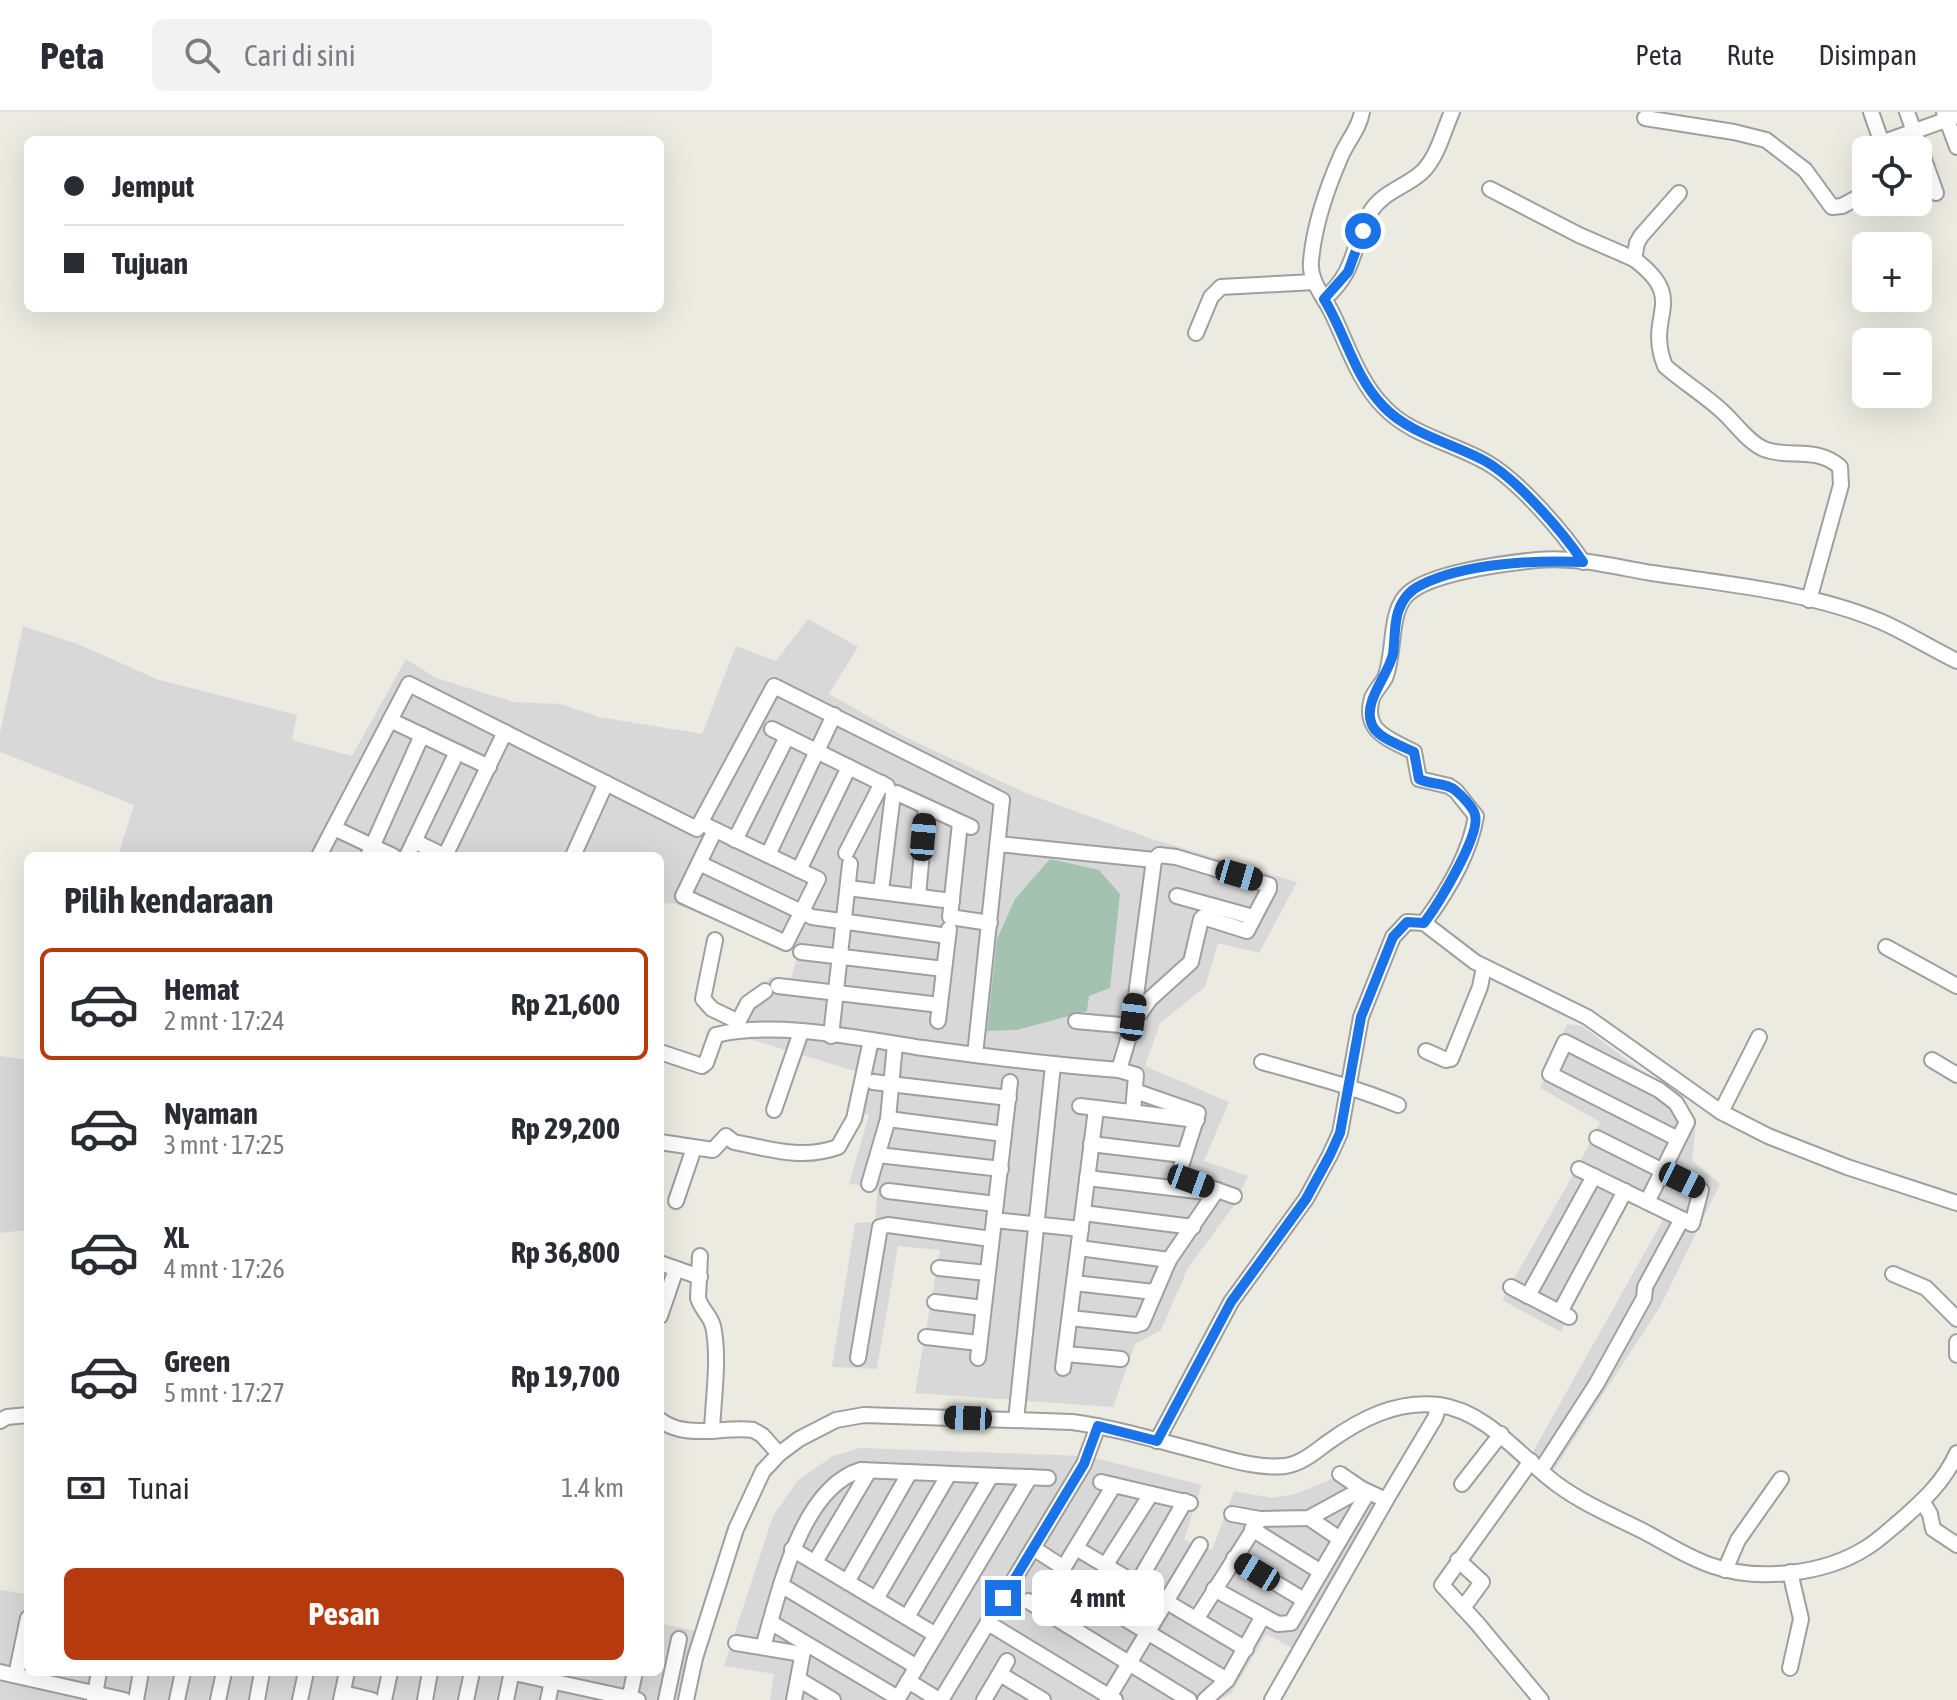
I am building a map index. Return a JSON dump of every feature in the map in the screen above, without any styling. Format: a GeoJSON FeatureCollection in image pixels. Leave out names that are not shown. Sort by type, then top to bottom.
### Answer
{"type":"FeatureCollection","features":[{"type":"Feature","properties":{"kind":"street"},"geometry":{"type":"LineString","coordinates":[[1362,112],[1358,129],[1344,149],[1325,199],[1311,259],[1314,282],[1359,372],[1381,405],[1394,417],[1487,462],[1504,474],[1546,515],[1583,562]]}},
{"type":"Feature","properties":{"kind":"street"},"geometry":{"type":"LineString","coordinates":[[1324,299],[1348,272],[1371,212],[1383,197],[1414,178],[1430,163],[1452,112]]}},
{"type":"Feature","properties":{"kind":"street"},"geometry":{"type":"LineString","coordinates":[[1871,112],[1879,136]]}},
{"type":"Feature","properties":{"kind":"street"},"geometry":{"type":"LineString","coordinates":[[1907,112],[1936,193]]}},
{"type":"Feature","properties":{"kind":"street"},"geometry":{"type":"LineString","coordinates":[[1904,136],[1949,116],[1957,147]]}},
{"type":"Feature","properties":{"kind":"street"},"geometry":{"type":"LineString","coordinates":[[1645,118],[1766,140],[1805,170],[1832,207],[1852,201]]}},
{"type":"Feature","properties":{"kind":"street"},"geometry":{"type":"LineString","coordinates":[[1490,189],[1579,235],[1634,259],[1660,282],[1664,294],[1658,332],[1660,355],[1665,366],[1722,411],[1755,444],[1776,452],[1826,458],[1840,467],[1841,485],[1809,600]]}},
{"type":"Feature","properties":{"kind":"street"},"geometry":{"type":"LineString","coordinates":[[1634,259],[1641,236],[1679,193]]}},
{"type":"Feature","properties":{"kind":"street"},"geometry":{"type":"LineString","coordinates":[[1196,333],[1211,297],[1221,287],[1314,282]]}},
{"type":"Feature","properties":{"kind":"street"},"geometry":{"type":"LineString","coordinates":[[1424,923],[1453,878],[1466,850],[1476,816],[1449,786],[1419,779],[1414,752],[1380,735],[1369,718],[1373,696],[1384,681],[1390,664],[1398,612],[1406,596],[1420,585],[1457,572],[1538,560],[1583,562],[1705,579],[1809,600],[1881,622],[1957,661]]}},
{"type":"Feature","properties":{"kind":"street"},"geometry":{"type":"LineString","coordinates":[[321,852],[409,684],[697,829],[774,686],[1001,798],[1003,804],[975,1055]]}},
{"type":"Feature","properties":{"kind":"street"},"geometry":{"type":"LineString","coordinates":[[768,855],[834,715]]}},
{"type":"Feature","properties":{"kind":"street"},"geometry":{"type":"LineString","coordinates":[[390,720],[489,767]]}},
{"type":"Feature","properties":{"kind":"street"},"geometry":{"type":"LineString","coordinates":[[772,729],[884,785],[848,859],[848,888],[831,1036]]}},
{"type":"Feature","properties":{"kind":"street"},"geometry":{"type":"LineString","coordinates":[[447,852],[505,732]]}},
{"type":"Feature","properties":{"kind":"street"},"geometry":{"type":"LineString","coordinates":[[334,828],[371,851],[422,735]]}},
{"type":"Feature","properties":{"kind":"street"},"geometry":{"type":"LineString","coordinates":[[735,840],[787,737]]}},
{"type":"Feature","properties":{"kind":"street"},"geometry":{"type":"LineString","coordinates":[[409,852],[457,752]]}},
{"type":"Feature","properties":{"kind":"street"},"geometry":{"type":"LineString","coordinates":[[799,870],[849,767]]}},
{"type":"Feature","properties":{"kind":"street"},"geometry":{"type":"LineString","coordinates":[[575,852],[606,783]]}},
{"type":"Feature","properties":{"kind":"street"},"geometry":{"type":"LineString","coordinates":[[881,891],[892,795],[897,793],[966,825],[952,901],[938,1021]]}},
{"type":"Feature","properties":{"kind":"street"},"geometry":{"type":"LineString","coordinates":[[918,896],[926,807]]}},
{"type":"Feature","properties":{"kind":"street"},"geometry":{"type":"LineString","coordinates":[[701,823],[818,879],[786,943],[683,896],[715,830]]}},
{"type":"Feature","properties":{"kind":"street"},"geometry":{"type":"LineString","coordinates":[[414,841],[437,852]]}},
{"type":"Feature","properties":{"kind":"street"},"geometry":{"type":"LineString","coordinates":[[998,844],[1154,860]]}},
{"type":"Feature","properties":{"kind":"street"},"geometry":{"type":"LineString","coordinates":[[1076,1021],[1132,1021],[1150,999],[1191,962],[1201,919],[1203,917],[1248,930],[1269,889],[1268,883],[1176,857],[1159,855],[1154,860],[1132,1021],[1119,1070]]}},
{"type":"Feature","properties":{"kind":"street"},"geometry":{"type":"LineString","coordinates":[[699,863],[812,917],[948,936]]}},
{"type":"Feature","properties":{"kind":"street"},"geometry":{"type":"LineString","coordinates":[[848,888],[952,901]]}},
{"type":"Feature","properties":{"kind":"street"},"geometry":{"type":"LineString","coordinates":[[1177,896],[1253,917]]}},
{"type":"Feature","properties":{"kind":"street"},"geometry":{"type":"LineString","coordinates":[[1184,968],[1195,901]]}},
{"type":"Feature","properties":{"kind":"street"},"geometry":{"type":"LineString","coordinates":[[950,917],[990,923]]}},
{"type":"Feature","properties":{"kind":"street"},"geometry":{"type":"LineString","coordinates":[[1157,1441],[1231,1302],[1306,1199],[1340,1133],[1361,1017],[1393,937],[1407,922],[1424,923],[1484,967],[1587,1017],[1721,1112],[1768,1136],[1847,1167],[1957,1203]]}},
{"type":"Feature","properties":{"kind":"street"},"geometry":{"type":"LineString","coordinates":[[715,940],[703,999],[735,1026]]}},
{"type":"Feature","properties":{"kind":"street"},"geometry":{"type":"LineString","coordinates":[[1886,947],[1957,986]]}},
{"type":"Feature","properties":{"kind":"street"},"geometry":{"type":"LineString","coordinates":[[801,952],[944,969]]}},
{"type":"Feature","properties":{"kind":"street"},"geometry":{"type":"LineString","coordinates":[[1426,1051],[1446,1060],[1453,1056],[1480,987],[1484,967]]}},
{"type":"Feature","properties":{"kind":"street"},"geometry":{"type":"LineString","coordinates":[[735,1026],[748,1003],[771,988],[836,992],[940,1005]]}},
{"type":"Feature","properties":{"kind":"street"},"geometry":{"type":"LineString","coordinates":[[664,1053],[702,1066],[706,1063],[716,1035],[735,1026],[871,1040],[1053,1065],[1119,1070],[1136,1073],[1133,1112]]}},
{"type":"Feature","properties":{"kind":"street"},"geometry":{"type":"LineString","coordinates":[[774,1110],[801,1032]]}},
{"type":"Feature","properties":{"kind":"street"},"geometry":{"type":"LineString","coordinates":[[1721,1112],[1759,1037]]}},
{"type":"Feature","properties":{"kind":"street"},"geometry":{"type":"LineString","coordinates":[[664,1143],[716,1150],[726,1136],[734,1142],[803,1155],[820,1154],[838,1147],[854,1119],[871,1040]]}},
{"type":"Feature","properties":{"kind":"street"},"geometry":{"type":"LineString","coordinates":[[1647,1202],[1687,1122],[1676,1103],[1659,1090],[1565,1042],[1550,1074],[1678,1139]]}},
{"type":"Feature","properties":{"kind":"street"},"geometry":{"type":"LineString","coordinates":[[869,1184],[888,1119],[895,1044]]}},
{"type":"Feature","properties":{"kind":"street"},"geometry":{"type":"LineString","coordinates":[[1932,1060],[1957,1075]]}},
{"type":"Feature","properties":{"kind":"street"},"geometry":{"type":"LineString","coordinates":[[1262,1062],[1330,1083],[1348,1085],[1398,1105]]}},
{"type":"Feature","properties":{"kind":"street"},"geometry":{"type":"LineString","coordinates":[[1016,1420],[1053,1065]]}},
{"type":"Feature","properties":{"kind":"street"},"geometry":{"type":"LineString","coordinates":[[873,1082],[1009,1090],[978,1358]]}},
{"type":"Feature","properties":{"kind":"street"},"geometry":{"type":"LineString","coordinates":[[1135,1091],[1198,1112],[1179,1169],[1181,1175],[1216,1192]]}},
{"type":"Feature","properties":{"kind":"street"},"geometry":{"type":"LineString","coordinates":[[1080,1106],[1197,1120]]}},
{"type":"Feature","properties":{"kind":"street"},"geometry":{"type":"LineString","coordinates":[[1096,1109],[1064,1361],[1121,1359]]}},
{"type":"Feature","properties":{"kind":"street"},"geometry":{"type":"LineString","coordinates":[[888,1119],[1004,1134]]}},
{"type":"Feature","properties":{"kind":"street"},"geometry":{"type":"LineString","coordinates":[[1541,1700],[1442,1585],[1458,1560],[1597,1383],[1644,1298],[1645,1287],[1690,1224],[1701,1190],[1597,1138]]}},
{"type":"Feature","properties":{"kind":"street"},"geometry":{"type":"LineString","coordinates":[[1091,1144],[1183,1155]]}},
{"type":"Feature","properties":{"kind":"street"},"geometry":{"type":"LineString","coordinates":[[676,1201],[694,1148]]}},
{"type":"Feature","properties":{"kind":"street"},"geometry":{"type":"LineString","coordinates":[[878,1155],[1001,1169]]}},
{"type":"Feature","properties":{"kind":"street"},"geometry":{"type":"LineString","coordinates":[[1579,1169],[1690,1224]]}},
{"type":"Feature","properties":{"kind":"street"},"geometry":{"type":"LineString","coordinates":[[1528,1296],[1594,1176]]}},
{"type":"Feature","properties":{"kind":"street"},"geometry":{"type":"LineString","coordinates":[[1087,1178],[1234,1196]]}},
{"type":"Feature","properties":{"kind":"street"},"geometry":{"type":"LineString","coordinates":[[888,1191],[996,1204]]}},
{"type":"Feature","properties":{"kind":"street"},"geometry":{"type":"LineString","coordinates":[[1511,1287],[1564,1315],[1625,1191]]}},
{"type":"Feature","properties":{"kind":"street"},"geometry":{"type":"LineString","coordinates":[[1070,1318],[1141,1325],[1169,1260],[1216,1192]]}},
{"type":"Feature","properties":{"kind":"street"},"geometry":{"type":"LineString","coordinates":[[1083,1213],[1193,1227]]}},
{"type":"Feature","properties":{"kind":"street"},"geometry":{"type":"LineString","coordinates":[[994,1220],[1081,1229]]}},
{"type":"Feature","properties":{"kind":"street"},"geometry":{"type":"LineString","coordinates":[[858,1358],[880,1227],[888,1225],[991,1239]]}},
{"type":"Feature","properties":{"kind":"street"},"geometry":{"type":"LineString","coordinates":[[1079,1248],[1169,1260]]}},
{"type":"Feature","properties":{"kind":"street"},"geometry":{"type":"LineString","coordinates":[[700,1256],[699,1304],[709,1316],[714,1340],[712,1431]]}},
{"type":"Feature","properties":{"kind":"street"},"geometry":{"type":"LineString","coordinates":[[664,1264],[700,1277]]}},
{"type":"Feature","properties":{"kind":"street"},"geometry":{"type":"LineString","coordinates":[[939,1268],[987,1273]]}},
{"type":"Feature","properties":{"kind":"street"},"geometry":{"type":"LineString","coordinates":[[664,1304],[676,1269]]}},
{"type":"Feature","properties":{"kind":"street"},"geometry":{"type":"LineString","coordinates":[[1893,1274],[1926,1288],[1957,1319]]}},
{"type":"Feature","properties":{"kind":"street"},"geometry":{"type":"LineString","coordinates":[[1074,1283],[1154,1292]]}},
{"type":"Feature","properties":{"kind":"street"},"geometry":{"type":"LineString","coordinates":[[935,1302],[983,1308]]}},
{"type":"Feature","properties":{"kind":"street"},"geometry":{"type":"LineString","coordinates":[[926,1337],[979,1343]]}},
{"type":"Feature","properties":{"kind":"street"},"geometry":{"type":"LineString","coordinates":[[1957,1342],[1957,1355]]}},
{"type":"Feature","properties":{"kind":"street"},"geometry":{"type":"LineString","coordinates":[[686,1700],[695,1658],[736,1529],[760,1477],[779,1454],[820,1426],[850,1417],[883,1415],[1016,1420],[1095,1436],[1157,1441],[1247,1463],[1285,1466],[1299,1461],[1363,1420],[1386,1410],[1407,1406],[1454,1409],[1558,1486],[1697,1560],[1725,1570],[1791,1580],[1865,1549],[1918,1504],[1946,1475],[1957,1453]]}},
{"type":"Feature","properties":{"kind":"street"},"geometry":{"type":"LineString","coordinates":[[1272,1700],[1438,1410]]}},
{"type":"Feature","properties":{"kind":"street"},"geometry":{"type":"LineString","coordinates":[[0,1421],[24,1415]]}},
{"type":"Feature","properties":{"kind":"street"},"geometry":{"type":"LineString","coordinates":[[664,1422],[672,1427],[712,1431],[753,1430],[762,1435],[779,1454]]}},
{"type":"Feature","properties":{"kind":"street"},"geometry":{"type":"LineString","coordinates":[[908,1681],[940,1700],[1033,1548],[1095,1436]]}},
{"type":"Feature","properties":{"kind":"street"},"geometry":{"type":"LineString","coordinates":[[1462,1484],[1497,1439]]}},
{"type":"Feature","properties":{"kind":"street"},"geometry":{"type":"LineString","coordinates":[[815,1562],[869,1471]]}},
{"type":"Feature","properties":{"kind":"street"},"geometry":{"type":"LineString","coordinates":[[847,1582],[910,1472]]}},
{"type":"Feature","properties":{"kind":"street"},"geometry":{"type":"LineString","coordinates":[[763,1647],[792,1549],[830,1488],[852,1473],[910,1472],[1048,1478]]}},
{"type":"Feature","properties":{"kind":"street"},"geometry":{"type":"LineString","coordinates":[[876,1599],[949,1474]]}},
{"type":"Feature","properties":{"kind":"street"},"geometry":{"type":"LineString","coordinates":[[1340,1474],[1386,1500]]}},
{"type":"Feature","properties":{"kind":"street"},"geometry":{"type":"LineString","coordinates":[[907,1617],[991,1476]]}},
{"type":"Feature","properties":{"kind":"street"},"geometry":{"type":"LineString","coordinates":[[770,1622],[803,1648],[898,1699],[1030,1477]]}},
{"type":"Feature","properties":{"kind":"street"},"geometry":{"type":"LineString","coordinates":[[1725,1570],[1738,1540],[1781,1479]]}},
{"type":"Feature","properties":{"kind":"street"},"geometry":{"type":"LineString","coordinates":[[1137,1584],[1188,1502],[1108,1484],[1061,1573],[1034,1604],[1189,1700]]}},
{"type":"Feature","properties":{"kind":"street"},"geometry":{"type":"LineString","coordinates":[[1256,1524],[1309,1518],[1365,1490]]}},
{"type":"Feature","properties":{"kind":"street"},"geometry":{"type":"LineString","coordinates":[[1214,1589],[1281,1625],[1291,1623],[1365,1490]]}},
{"type":"Feature","properties":{"kind":"street"},"geometry":{"type":"LineString","coordinates":[[1105,1566],[1151,1494]]}},
{"type":"Feature","properties":{"kind":"street"},"geometry":{"type":"LineString","coordinates":[[1918,1504],[1930,1514],[1931,1527],[1957,1545]]}},
{"type":"Feature","properties":{"kind":"street"},"geometry":{"type":"LineString","coordinates":[[1232,1514],[1256,1524],[1321,1572]]}},
{"type":"Feature","properties":{"kind":"street"},"geometry":{"type":"LineString","coordinates":[[1309,1518],[1340,1539]]}},
{"type":"Feature","properties":{"kind":"street"},"geometry":{"type":"LineString","coordinates":[[1197,1618],[1256,1524]]}},
{"type":"Feature","properties":{"kind":"street"},"geometry":{"type":"LineString","coordinates":[[988,1623],[1111,1699],[1200,1545]]}},
{"type":"Feature","properties":{"kind":"street"},"geometry":{"type":"LineString","coordinates":[[1033,1548],[1061,1573],[1148,1632],[1227,1680]]}},
{"type":"Feature","properties":{"kind":"street"},"geometry":{"type":"LineString","coordinates":[[1076,1548],[1246,1649]]}},
{"type":"Feature","properties":{"kind":"street"},"geometry":{"type":"LineString","coordinates":[[792,1549],[936,1635]]}},
{"type":"Feature","properties":{"kind":"street"},"geometry":{"type":"LineString","coordinates":[[1234,1558],[1304,1600]]}},
{"type":"Feature","properties":{"kind":"street"},"geometry":{"type":"LineString","coordinates":[[1458,1560],[1482,1582],[1463,1608]]}},
{"type":"Feature","properties":{"kind":"street"},"geometry":{"type":"LineString","coordinates":[[1790,1668],[1801,1619],[1791,1580]]}},
{"type":"Feature","properties":{"kind":"street"},"geometry":{"type":"LineString","coordinates":[[781,1585],[917,1667]]}},
{"type":"Feature","properties":{"kind":"street"},"geometry":{"type":"LineString","coordinates":[[1205,1700],[1227,1680],[1263,1616]]}},
{"type":"Feature","properties":{"kind":"street"},"geometry":{"type":"LineString","coordinates":[[16,1675],[24,1637]]}},
{"type":"Feature","properties":{"kind":"street"},"geometry":{"type":"LineString","coordinates":[[666,1700],[679,1639]]}},
{"type":"Feature","properties":{"kind":"street"},"geometry":{"type":"LineString","coordinates":[[736,1643],[803,1648]]}},
{"type":"Feature","properties":{"kind":"street"},"geometry":{"type":"LineString","coordinates":[[794,1700],[803,1648]]}},
{"type":"Feature","properties":{"kind":"street"},"geometry":{"type":"LineString","coordinates":[[984,1700],[1003,1667],[1043,1700]]}},
{"type":"Feature","properties":{"kind":"street"},"geometry":{"type":"LineString","coordinates":[[0,1672],[24,1676]]}},
{"type":"Feature","properties":{"kind":"street"},"geometry":{"type":"LineString","coordinates":[[30,1676],[58,1678],[94,1697],[124,1700]]}},
{"type":"Feature","properties":{"kind":"street"},"geometry":{"type":"LineString","coordinates":[[94,1697],[98,1676]]}},
{"type":"Feature","properties":{"kind":"street"},"geometry":{"type":"LineString","coordinates":[[136,1700],[140,1676]]}},
{"type":"Feature","properties":{"kind":"street"},"geometry":{"type":"LineString","coordinates":[[177,1700],[182,1676]]}},
{"type":"Feature","properties":{"kind":"street"},"geometry":{"type":"LineString","coordinates":[[218,1700],[223,1676]]}},
{"type":"Feature","properties":{"kind":"street"},"geometry":{"type":"LineString","coordinates":[[257,1700],[261,1676]]}},
{"type":"Feature","properties":{"kind":"street"},"geometry":{"type":"LineString","coordinates":[[300,1700],[305,1676]]}},
{"type":"Feature","properties":{"kind":"street"},"geometry":{"type":"LineString","coordinates":[[346,1676],[342,1697],[372,1700]]}},
{"type":"Feature","properties":{"kind":"street"},"geometry":{"type":"LineString","coordinates":[[384,1700],[389,1676]]}},
{"type":"Feature","properties":{"kind":"street"},"geometry":{"type":"LineString","coordinates":[[425,1700],[429,1676]]}},
{"type":"Feature","properties":{"kind":"street"},"geometry":{"type":"LineString","coordinates":[[466,1700],[471,1676]]}},
{"type":"Feature","properties":{"kind":"street"},"geometry":{"type":"LineString","coordinates":[[506,1700],[511,1676]]}},
{"type":"Feature","properties":{"kind":"street"},"geometry":{"type":"LineString","coordinates":[[531,1676],[589,1695],[632,1699],[635,1676]]}},
{"type":"Feature","properties":{"kind":"street"},"geometry":{"type":"LineString","coordinates":[[798,1679],[833,1700]]}},
{"type":"Feature","properties":{"kind":"street"},"geometry":{"type":"LineString","coordinates":[[548,1700],[552,1681]]}},
{"type":"Feature","properties":{"kind":"shaded area"},"geometry":{"type":"Polygon","coordinates":[[[808,619],[858,647],[829,694],[907,738],[1028,794],[1152,839],[1297,882],[1259,953],[1218,943],[1205,987],[1160,1023],[1145,1066],[1229,1102],[1204,1161],[1248,1176],[1235,1204],[1188,1268],[1161,1330],[1135,1344],[1113,1407],[915,1393],[940,1250],[898,1246],[877,1369],[832,1367],[855,1223],[875,1222],[878,1187],[849,1184],[869,1115],[853,1111],[858,1072],[737,1035],[770,977],[791,979],[798,954],[673,903],[664,904],[664,852],[119,852],[134,805],[0,752],[0,733],[23,626],[78,644],[159,680],[297,715],[292,740],[352,756],[406,659],[436,678],[513,702],[560,704],[599,717],[702,734],[736,646],[776,661],[808,619]]]}},
{"type":"Feature","properties":{"kind":"shaded area"},"geometry":{"type":"Polygon","coordinates":[[[1567,1024],[1582,1026],[1684,1103],[1696,1123],[1692,1160],[1720,1184],[1661,1305],[1554,1470],[1530,1457],[1663,1220],[1626,1199],[1561,1332],[1502,1300],[1600,1122],[1540,1088],[1567,1024]]]}},
{"type":"Feature","properties":{"kind":"shaded area"},"geometry":{"type":"Polygon","coordinates":[[[0,1056],[24,1059],[24,1230],[0,1233],[0,1056]]]}},
{"type":"Feature","properties":{"kind":"shaded area"},"geometry":{"type":"Polygon","coordinates":[[[860,1448],[1087,1456],[1202,1485],[1184,1540],[1212,1550],[1234,1491],[1272,1498],[1295,1494],[1339,1476],[1379,1503],[1302,1653],[1266,1634],[1231,1694],[1218,1700],[770,1700],[774,1674],[724,1666],[773,1516],[798,1480],[833,1456],[860,1448]]]}},
{"type":"Feature","properties":{"kind":"shaded area"},"geometry":{"type":"Polygon","coordinates":[[[0,1590],[24,1593],[24,1676],[664,1676],[664,1624],[696,1631],[676,1700],[0,1700],[0,1590]]]}},
{"type":"Feature","properties":{"kind":"green space"},"geometry":{"type":"Polygon","coordinates":[[[1050,859],[1099,870],[1120,894],[1110,988],[1089,996],[1087,1011],[1017,1030],[987,1031],[997,939],[1015,899],[1050,859]]]}},
{"type":"Feature","properties":{"kind":"route"},"geometry":{"type":"LineString","coordinates":[[1003,1598],[1084,1464],[1098,1426],[1157,1441],[1231,1302],[1306,1199],[1330,1155],[1340,1133],[1361,1017],[1393,937],[1407,922],[1424,923],[1453,878],[1466,850],[1476,816],[1474,812],[1449,786],[1419,779],[1414,752],[1380,735],[1369,718],[1373,696],[1384,681],[1390,664],[1398,612],[1406,596],[1420,585],[1457,572],[1538,560],[1583,562],[1546,515],[1504,474],[1487,462],[1394,417],[1372,393],[1324,299],[1343,281],[1363,231]]}}]}
